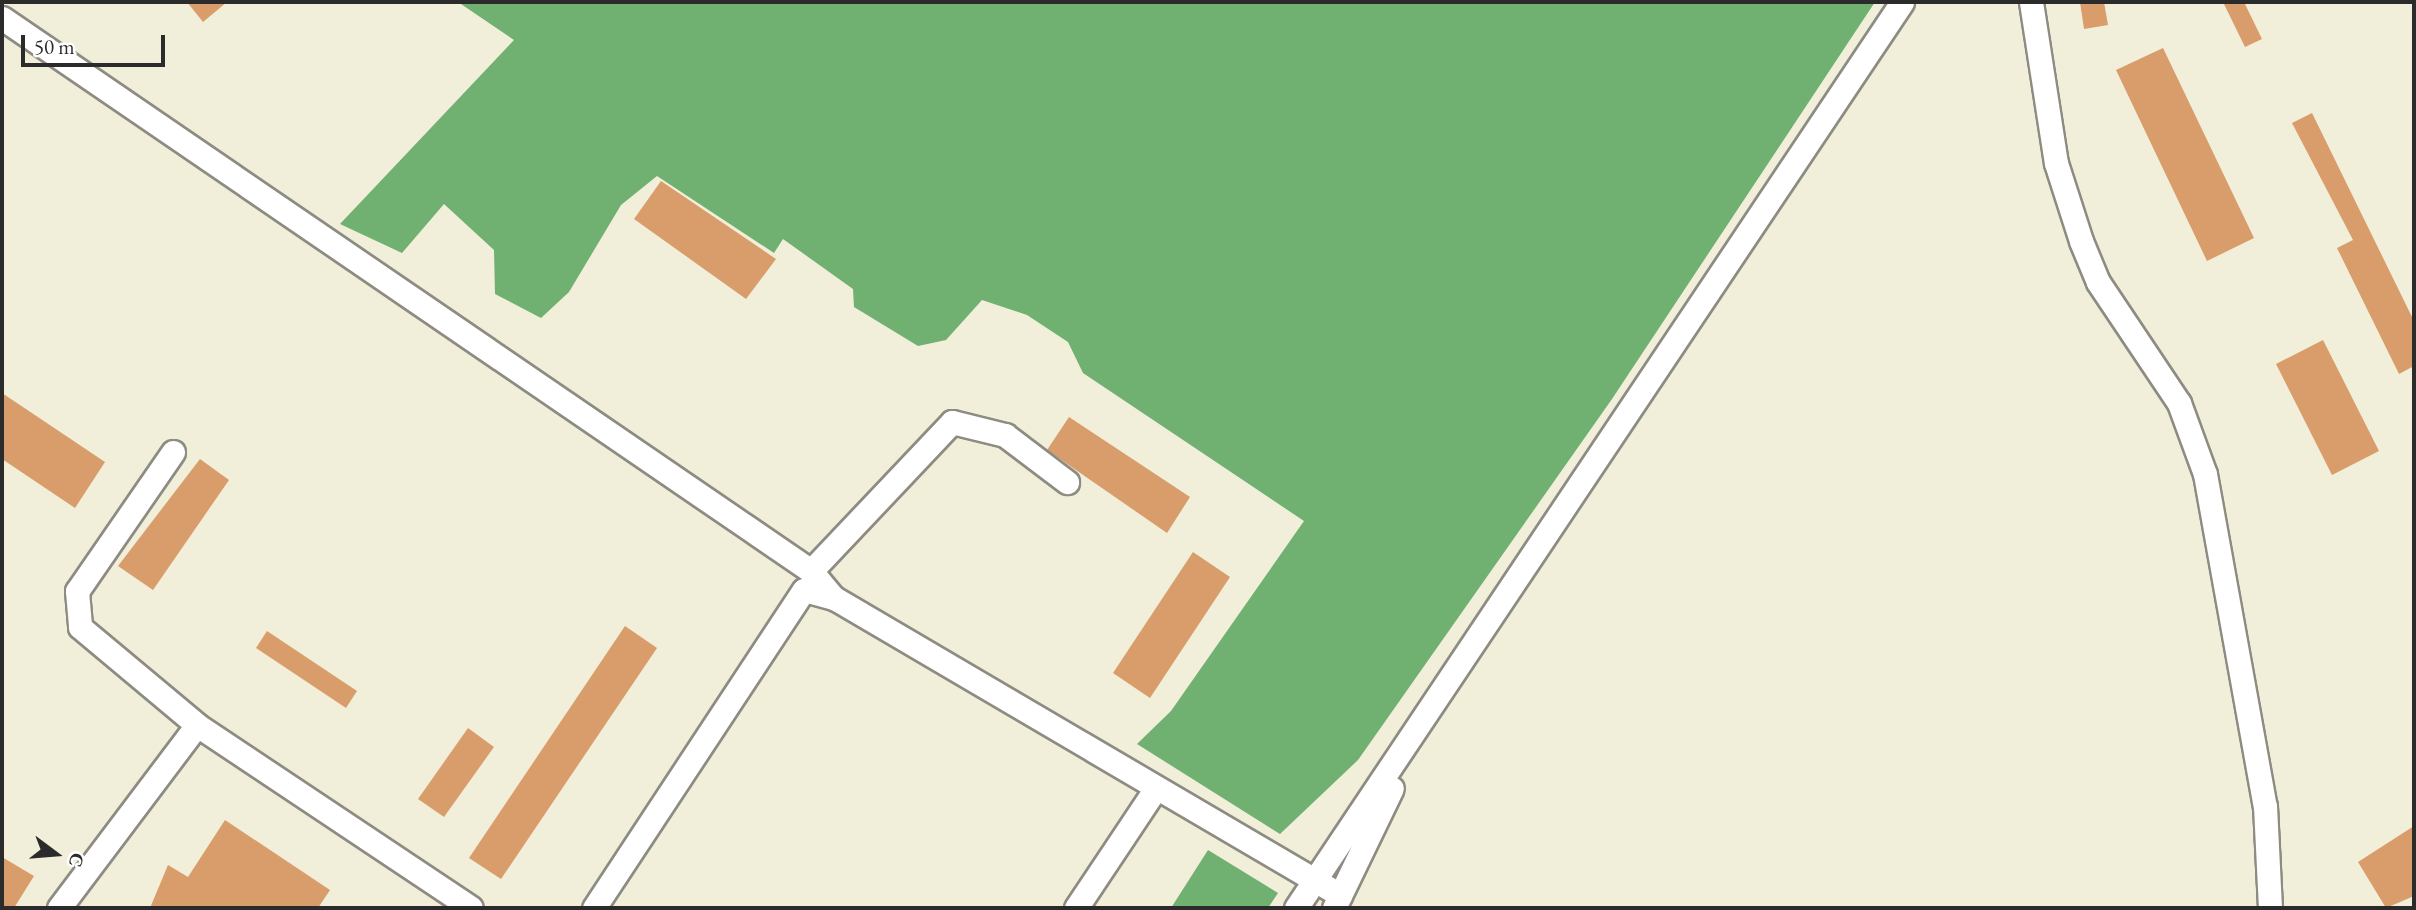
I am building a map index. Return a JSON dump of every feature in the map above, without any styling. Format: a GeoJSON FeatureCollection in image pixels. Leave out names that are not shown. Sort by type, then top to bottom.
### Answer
{"type":"FeatureCollection","features":[{"type":"Feature","properties":{"kind":"street"},"geometry":{"type":"LineString","coordinates":[[1296,908],[1313,879],[1418,734],[1902,2]]}},
{"type":"Feature","properties":{"kind":"street"},"geometry":{"type":"LineString","coordinates":[[2031,2],[2056,163],[2081,241],[2098,282],[2179,403],[2205,474],[2265,806],[2270,908]]}},
{"type":"Feature","properties":{"kind":"street"},"geometry":{"type":"LineString","coordinates":[[2,18],[811,571],[834,598]]}},
{"type":"Feature","properties":{"kind":"street"},"geometry":{"type":"LineString","coordinates":[[811,571],[952,422],[1005,435],[1067,482]]}},
{"type":"Feature","properties":{"kind":"street"},"geometry":{"type":"LineString","coordinates":[[173,452],[77,591],[74,609],[90,640],[197,724],[471,908]]}},
{"type":"Feature","properties":{"kind":"street"},"geometry":{"type":"LineString","coordinates":[[594,908],[804,590],[834,598],[1154,791],[1313,879],[1337,902],[1418,734]]}},
{"type":"Feature","properties":{"kind":"street"},"geometry":{"type":"LineString","coordinates":[[59,908],[197,724]]}},
{"type":"Feature","properties":{"kind":"street"},"geometry":{"type":"LineString","coordinates":[[1076,908],[1154,791]]}},
{"type":"Feature","properties":{"kind":"green space"},"geometry":{"type":"Polygon","coordinates":[[[458,2],[1875,2],[1612,399],[1358,760],[1280,834],[1137,744],[1171,711],[1304,521],[1083,373],[1068,342],[1027,315],[982,300],[946,340],[918,346],[854,307],[853,289],[783,239],[774,253],[657,176],[621,205],[569,292],[541,318],[495,294],[494,250],[444,204],[402,253],[340,224],[514,40],[458,2]]]}},
{"type":"Feature","properties":{"kind":"green space"},"geometry":{"type":"Polygon","coordinates":[[[1208,850],[1278,893],[1268,908],[1171,908],[1208,850]]]}},
{"type":"Feature","properties":{"kind":"building"},"geometry":{"type":"Polygon","coordinates":[[[187,2],[227,2],[203,22],[187,2]]]}},
{"type":"Feature","properties":{"kind":"building"},"geometry":{"type":"Polygon","coordinates":[[[2080,2],[2104,2],[2108,25],[2084,29],[2080,2]]]}},
{"type":"Feature","properties":{"kind":"building"},"geometry":{"type":"Polygon","coordinates":[[[2223,2],[2244,2],[2262,39],[2245,47],[2223,2]]]}},
{"type":"Feature","properties":{"kind":"building"},"geometry":{"type":"Polygon","coordinates":[[[2163,48],[2254,238],[2207,261],[2116,70],[2163,48]]]}},
{"type":"Feature","properties":{"kind":"building"},"geometry":{"type":"Polygon","coordinates":[[[2312,113],[2414,321],[2414,366],[2399,374],[2337,248],[2353,240],[2292,123],[2312,113]]]}},
{"type":"Feature","properties":{"kind":"building"},"geometry":{"type":"Polygon","coordinates":[[[661,181],[776,259],[746,299],[634,219],[661,181]]]}},
{"type":"Feature","properties":{"kind":"building"},"geometry":{"type":"Polygon","coordinates":[[[2323,340],[2379,451],[2332,475],[2276,364],[2323,340]]]}},
{"type":"Feature","properties":{"kind":"building"},"geometry":{"type":"Polygon","coordinates":[[[2,393],[105,462],[75,508],[2,459],[2,393]]]}},
{"type":"Feature","properties":{"kind":"building"},"geometry":{"type":"Polygon","coordinates":[[[1069,417],[1190,497],[1167,533],[1047,450],[1069,417]]]}},
{"type":"Feature","properties":{"kind":"building"},"geometry":{"type":"Polygon","coordinates":[[[200,459],[229,480],[153,590],[118,566],[200,459]]]}},
{"type":"Feature","properties":{"kind":"building"},"geometry":{"type":"Polygon","coordinates":[[[1193,552],[1230,577],[1150,698],[1113,673],[1193,552]]]}},
{"type":"Feature","properties":{"kind":"building"},"geometry":{"type":"Polygon","coordinates":[[[625,626],[657,648],[501,879],[469,858],[625,626]]]}},
{"type":"Feature","properties":{"kind":"building"},"geometry":{"type":"Polygon","coordinates":[[[267,631],[357,691],[346,708],[256,648],[267,631]]]}},
{"type":"Feature","properties":{"kind":"building"},"geometry":{"type":"Polygon","coordinates":[[[468,728],[494,747],[444,817],[418,799],[468,728]]]}},
{"type":"Feature","properties":{"kind":"building"},"geometry":{"type":"Polygon","coordinates":[[[225,820],[330,890],[318,908],[150,908],[168,865],[188,877],[225,820]]]}},
{"type":"Feature","properties":{"kind":"building"},"geometry":{"type":"Polygon","coordinates":[[[2414,826],[2414,896],[2386,908],[2358,862],[2414,826]]]}},
{"type":"Feature","properties":{"kind":"building"},"geometry":{"type":"Polygon","coordinates":[[[2,857],[34,876],[14,908],[2,908],[2,857]]]}}]}
